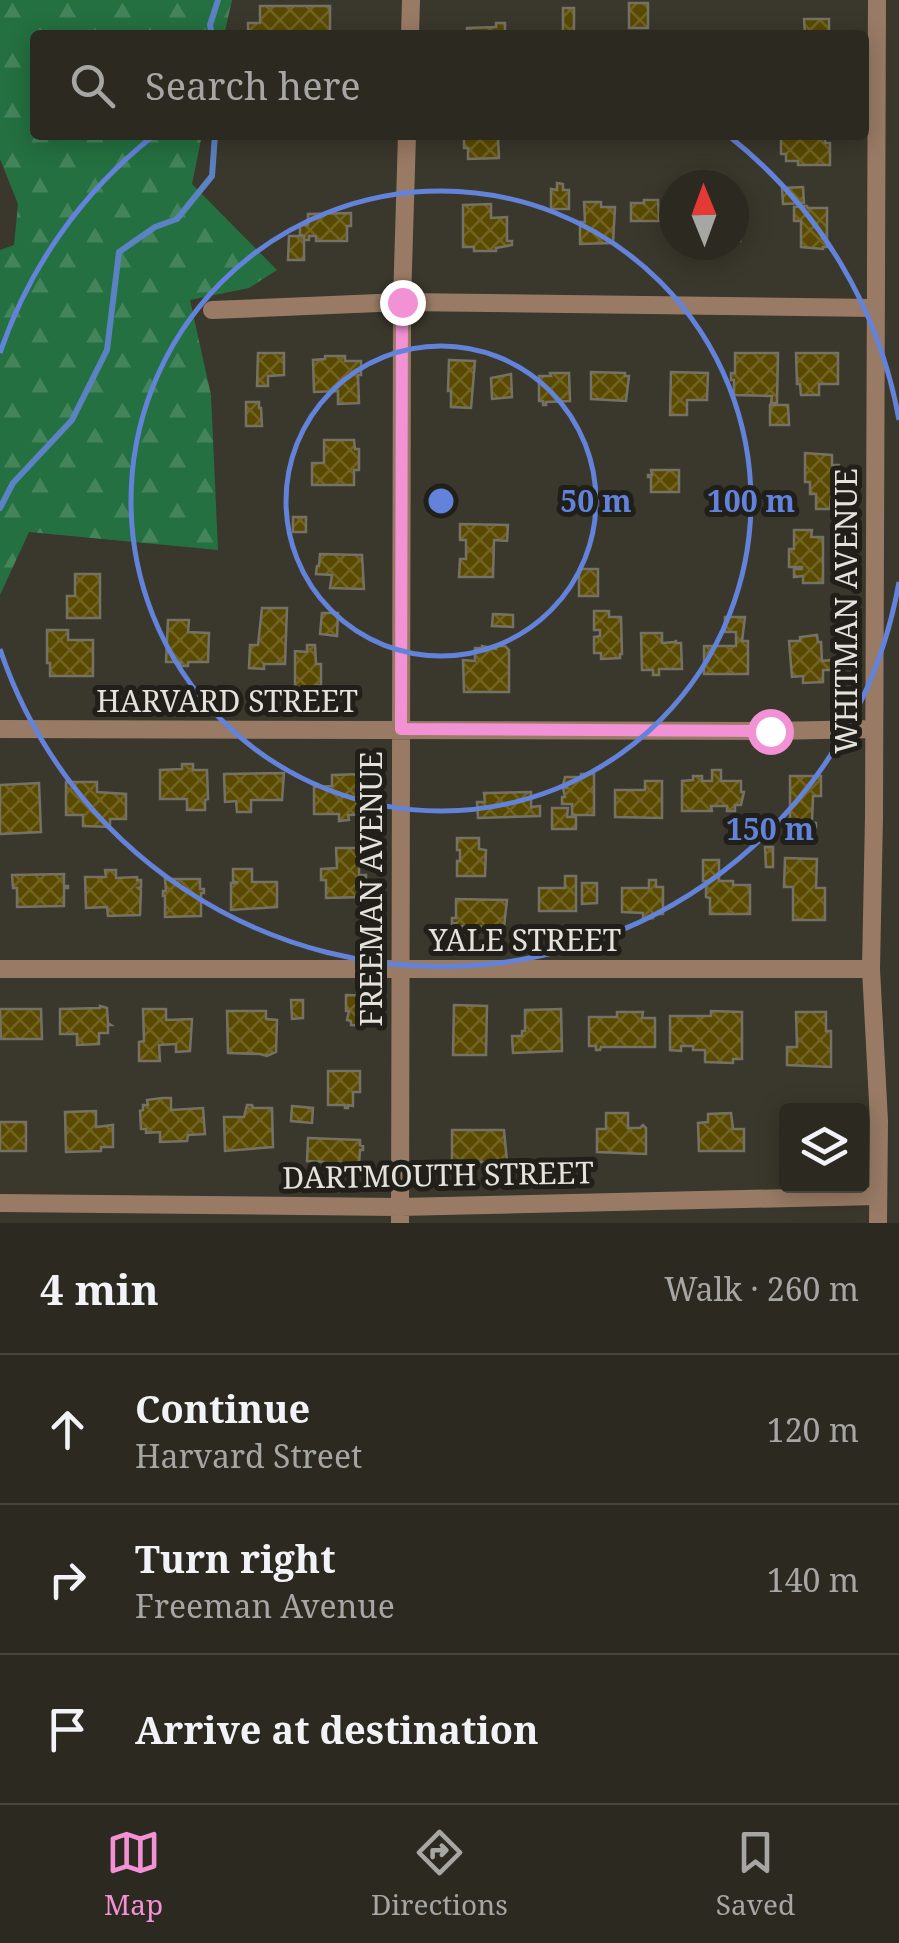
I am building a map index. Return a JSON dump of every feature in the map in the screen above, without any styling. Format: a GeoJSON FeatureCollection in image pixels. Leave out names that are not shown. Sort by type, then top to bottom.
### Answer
{"type":"FeatureCollection","features":[{"type":"Feature","properties":{"kind":"street"},"geometry":{"type":"LineString","coordinates":[[410,30],[411,0]]}},
{"type":"Feature","properties":{"kind":"street","name":"WHITMAN AVENUE"},"geometry":{"type":"LineString","coordinates":[[877,0],[871,969],[879,1122],[878,1223]]}},
{"type":"Feature","properties":{"kind":"street","name":"FREEMAN AVENUE"},"geometry":{"type":"LineString","coordinates":[[400,1215],[402,302],[407,140]]}},
{"type":"Feature","properties":{"kind":"street"},"geometry":{"type":"LineString","coordinates":[[212,310],[402,302],[875,308]]}},
{"type":"Feature","properties":{"kind":"street","name":"HARVARD STREET"},"geometry":{"type":"LineString","coordinates":[[0,729],[874,729]]}},
{"type":"Feature","properties":{"kind":"street","name":"YALE STREET"},"geometry":{"type":"LineString","coordinates":[[0,969],[871,969]]}},
{"type":"Feature","properties":{"kind":"street"},"geometry":{"type":"LineString","coordinates":[[879,1122],[899,1122]]}},
{"type":"Feature","properties":{"kind":"street","name":"DARTMOUTH STREET"},"geometry":{"type":"LineString","coordinates":[[0,1203],[400,1215],[877,1196]]}},
{"type":"Feature","properties":{"kind":"green space"},"geometry":{"type":"Polygon","coordinates":[[[0,0],[232,0],[225,30],[30,30],[30,140],[201,140],[192,184],[277,270],[249,288],[190,300],[211,395],[218,550],[29,532],[0,595],[0,250],[14,245],[18,204],[0,159],[0,0]]]}},
{"type":"Feature","properties":{"kind":"building"},"geometry":{"type":"Polygon","coordinates":[[[629,3],[648,3],[648,28],[629,28],[629,3]]]}},
{"type":"Feature","properties":{"kind":"building"},"geometry":{"type":"Polygon","coordinates":[[[260,6],[330,6],[330,30],[248,30],[248,23],[260,23],[260,6]]]}},
{"type":"Feature","properties":{"kind":"building"},"geometry":{"type":"Polygon","coordinates":[[[563,8],[574,8],[574,30],[563,30],[563,8]]]}},
{"type":"Feature","properties":{"kind":"building"},"geometry":{"type":"Polygon","coordinates":[[[804,19],[829,19],[829,30],[805,30],[804,19]]]}},
{"type":"Feature","properties":{"kind":"building"},"geometry":{"type":"Polygon","coordinates":[[[496,23],[505,23],[505,30],[467,30],[467,28],[496,27],[496,23]]]}},
{"type":"Feature","properties":{"kind":"building"},"geometry":{"type":"Polygon","coordinates":[[[464,140],[498,140],[499,158],[468,159],[468,148],[464,148],[464,140]]]}},
{"type":"Feature","properties":{"kind":"building"},"geometry":{"type":"Polygon","coordinates":[[[781,140],[825,140],[830,143],[830,165],[798,165],[798,161],[786,161],[786,154],[781,154],[781,140]]]}},
{"type":"Feature","properties":{"kind":"building"},"geometry":{"type":"Polygon","coordinates":[[[557,183],[563,184],[563,190],[569,190],[569,209],[551,209],[551,189],[557,190],[557,183]]]}},
{"type":"Feature","properties":{"kind":"building"},"geometry":{"type":"Polygon","coordinates":[[[803,187],[804,203],[783,204],[782,188],[803,187]]]}},
{"type":"Feature","properties":{"kind":"building"},"geometry":{"type":"Polygon","coordinates":[[[658,200],[659,221],[631,221],[631,203],[658,200]]]}},
{"type":"Feature","properties":{"kind":"building"},"geometry":{"type":"Polygon","coordinates":[[[584,202],[615,207],[613,243],[580,244],[584,202]]]}},
{"type":"Feature","properties":{"kind":"building"},"geometry":{"type":"Polygon","coordinates":[[[491,204],[491,218],[507,217],[507,241],[512,241],[512,245],[496,251],[463,247],[463,205],[491,204]]]}},
{"type":"Feature","properties":{"kind":"building"},"geometry":{"type":"Polygon","coordinates":[[[794,207],[827,208],[827,247],[823,249],[801,247],[801,221],[794,221],[794,207]]]}},
{"type":"Feature","properties":{"kind":"building"},"geometry":{"type":"Polygon","coordinates":[[[351,213],[347,241],[316,241],[316,236],[304,240],[300,235],[300,225],[308,225],[308,214],[351,213]]]}},
{"type":"Feature","properties":{"kind":"building"},"geometry":{"type":"Polygon","coordinates":[[[289,236],[304,236],[304,260],[288,260],[289,236]]]}},
{"type":"Feature","properties":{"kind":"building"},"geometry":{"type":"Polygon","coordinates":[[[258,353],[284,353],[284,375],[268,376],[268,386],[257,386],[258,353]]]}},
{"type":"Feature","properties":{"kind":"building"},"geometry":{"type":"Polygon","coordinates":[[[735,353],[778,353],[777,403],[771,403],[772,396],[734,395],[731,373],[735,373],[735,353]]]}},
{"type":"Feature","properties":{"kind":"building"},"geometry":{"type":"Polygon","coordinates":[[[796,353],[838,353],[838,384],[819,384],[819,395],[801,395],[796,353]]]}},
{"type":"Feature","properties":{"kind":"building"},"geometry":{"type":"Polygon","coordinates":[[[325,356],[361,361],[359,403],[338,404],[338,391],[314,392],[313,360],[325,356]]]}},
{"type":"Feature","properties":{"kind":"building"},"geometry":{"type":"Polygon","coordinates":[[[449,360],[475,361],[471,408],[451,407],[449,360]]]}},
{"type":"Feature","properties":{"kind":"building"},"geometry":{"type":"Polygon","coordinates":[[[591,372],[629,376],[626,401],[591,399],[591,372]]]}},
{"type":"Feature","properties":{"kind":"building"},"geometry":{"type":"Polygon","coordinates":[[[671,372],[708,373],[707,400],[687,400],[687,415],[670,415],[671,372]]]}},
{"type":"Feature","properties":{"kind":"building"},"geometry":{"type":"Polygon","coordinates":[[[550,373],[569,373],[570,401],[543,405],[539,401],[539,376],[551,376],[550,373]]]}},
{"type":"Feature","properties":{"kind":"building"},"geometry":{"type":"Polygon","coordinates":[[[511,374],[512,397],[492,399],[491,378],[511,374]]]}},
{"type":"Feature","properties":{"kind":"building"},"geometry":{"type":"Polygon","coordinates":[[[246,402],[259,402],[262,426],[246,426],[246,402]]]}},
{"type":"Feature","properties":{"kind":"building"},"geometry":{"type":"Polygon","coordinates":[[[770,405],[788,405],[789,425],[770,425],[770,405]]]}},
{"type":"Feature","properties":{"kind":"building"},"geometry":{"type":"Polygon","coordinates":[[[324,440],[354,440],[355,449],[359,449],[359,470],[354,470],[354,485],[312,485],[312,463],[324,463],[324,440]]]}},
{"type":"Feature","properties":{"kind":"building"},"geometry":{"type":"Polygon","coordinates":[[[805,453],[832,455],[832,465],[839,465],[840,472],[833,477],[830,509],[816,509],[816,494],[810,494],[810,482],[805,482],[805,453]]]}},
{"type":"Feature","properties":{"kind":"building"},"geometry":{"type":"Polygon","coordinates":[[[651,470],[679,470],[679,492],[651,492],[651,470]]]}},
{"type":"Feature","properties":{"kind":"building"},"geometry":{"type":"Polygon","coordinates":[[[293,517],[306,517],[306,532],[293,532],[293,517]]]}},
{"type":"Feature","properties":{"kind":"building"},"geometry":{"type":"Polygon","coordinates":[[[460,524],[508,525],[507,541],[494,540],[493,577],[459,577],[460,559],[466,559],[466,540],[460,540],[460,524]]]}},
{"type":"Feature","properties":{"kind":"building"},"geometry":{"type":"Polygon","coordinates":[[[794,530],[812,530],[811,537],[823,537],[823,583],[803,583],[803,576],[794,577],[794,569],[802,567],[789,567],[794,530]]]}},
{"type":"Feature","properties":{"kind":"building"},"geometry":{"type":"Polygon","coordinates":[[[320,554],[362,555],[364,589],[330,588],[332,575],[316,574],[320,554]]]}},
{"type":"Feature","properties":{"kind":"building"},"geometry":{"type":"Polygon","coordinates":[[[579,569],[598,569],[598,596],[579,596],[579,569]]]}},
{"type":"Feature","properties":{"kind":"building"},"geometry":{"type":"Polygon","coordinates":[[[75,574],[100,574],[100,618],[67,618],[67,596],[75,596],[75,574]]]}},
{"type":"Feature","properties":{"kind":"building"},"geometry":{"type":"Polygon","coordinates":[[[262,608],[287,608],[285,664],[249,668],[250,645],[258,645],[262,608]]]}},
{"type":"Feature","properties":{"kind":"building"},"geometry":{"type":"Polygon","coordinates":[[[594,611],[609,611],[609,617],[621,617],[620,658],[601,659],[601,653],[594,653],[594,637],[600,636],[600,630],[594,630],[594,611]]]}},
{"type":"Feature","properties":{"kind":"building"},"geometry":{"type":"Polygon","coordinates":[[[322,613],[338,613],[337,636],[320,634],[322,613]]]}},
{"type":"Feature","properties":{"kind":"building"},"geometry":{"type":"Polygon","coordinates":[[[493,614],[513,615],[513,627],[492,626],[493,614]]]}},
{"type":"Feature","properties":{"kind":"building"},"geometry":{"type":"Polygon","coordinates":[[[725,617],[745,617],[742,641],[748,641],[748,674],[704,674],[704,646],[736,646],[736,632],[725,632],[725,617]]]}},
{"type":"Feature","properties":{"kind":"building"},"geometry":{"type":"Polygon","coordinates":[[[168,620],[189,620],[188,632],[209,633],[208,662],[180,666],[181,662],[166,662],[168,620]]]}},
{"type":"Feature","properties":{"kind":"building"},"geometry":{"type":"Polygon","coordinates":[[[47,630],[68,630],[68,640],[93,640],[93,676],[50,676],[47,630]]]}},
{"type":"Feature","properties":{"kind":"building"},"geometry":{"type":"Polygon","coordinates":[[[641,633],[662,633],[662,643],[681,643],[682,669],[659,669],[659,675],[653,675],[653,670],[642,670],[641,633]]]}},
{"type":"Feature","properties":{"kind":"building"},"geometry":{"type":"Polygon","coordinates":[[[817,635],[822,661],[832,660],[832,670],[823,670],[823,682],[803,683],[803,676],[792,677],[789,641],[817,635]]]}},
{"type":"Feature","properties":{"kind":"building"},"geometry":{"type":"Polygon","coordinates":[[[307,645],[315,645],[316,664],[321,664],[321,685],[295,688],[295,651],[307,652],[307,645]]]}},
{"type":"Feature","properties":{"kind":"building"},"geometry":{"type":"Polygon","coordinates":[[[505,646],[509,650],[509,692],[464,692],[463,660],[475,661],[475,648],[505,646]]]}},
{"type":"Feature","properties":{"kind":"building"},"geometry":{"type":"Polygon","coordinates":[[[182,764],[193,764],[193,770],[207,770],[205,810],[187,810],[187,799],[160,799],[160,770],[182,769],[182,764]]]}},
{"type":"Feature","properties":{"kind":"building"},"geometry":{"type":"Polygon","coordinates":[[[712,770],[721,770],[721,781],[741,781],[741,805],[735,805],[735,811],[727,811],[727,806],[711,806],[712,811],[682,811],[682,781],[702,776],[702,781],[712,781],[712,770]]]}},
{"type":"Feature","properties":{"kind":"building"},"geometry":{"type":"Polygon","coordinates":[[[284,773],[282,800],[251,800],[251,812],[237,812],[236,801],[225,802],[224,774],[284,773]]]}},
{"type":"Feature","properties":{"kind":"building"},"geometry":{"type":"Polygon","coordinates":[[[362,774],[362,796],[380,796],[380,814],[348,815],[349,820],[339,821],[339,814],[314,814],[314,787],[332,786],[332,775],[362,774]]]}},
{"type":"Feature","properties":{"kind":"building"},"geometry":{"type":"Polygon","coordinates":[[[594,774],[594,815],[572,815],[572,804],[562,804],[563,788],[567,788],[563,785],[565,777],[594,774]]]}},
{"type":"Feature","properties":{"kind":"building"},"geometry":{"type":"Polygon","coordinates":[[[790,776],[821,776],[821,796],[813,796],[812,822],[816,827],[812,843],[790,841],[790,776]]]}},
{"type":"Feature","properties":{"kind":"building"},"geometry":{"type":"Polygon","coordinates":[[[645,781],[662,781],[662,818],[615,817],[615,790],[645,790],[645,781]]]}},
{"type":"Feature","properties":{"kind":"building"},"geometry":{"type":"Polygon","coordinates":[[[66,782],[97,782],[97,792],[126,794],[126,819],[110,819],[110,827],[83,826],[83,815],[66,815],[66,782]]]}},
{"type":"Feature","properties":{"kind":"building"},"geometry":{"type":"Polygon","coordinates":[[[39,783],[41,832],[0,834],[0,785],[39,783]]]}},
{"type":"Feature","properties":{"kind":"building"},"geometry":{"type":"Polygon","coordinates":[[[531,792],[531,807],[540,806],[540,816],[478,818],[477,802],[485,802],[484,793],[531,792]]]}},
{"type":"Feature","properties":{"kind":"building"},"geometry":{"type":"Polygon","coordinates":[[[552,808],[568,808],[567,817],[576,817],[576,829],[552,829],[552,808]]]}},
{"type":"Feature","properties":{"kind":"building"},"geometry":{"type":"Polygon","coordinates":[[[457,838],[479,838],[479,849],[486,850],[485,876],[457,876],[457,838]]]}},
{"type":"Feature","properties":{"kind":"building"},"geometry":{"type":"Polygon","coordinates":[[[765,847],[773,847],[773,867],[766,867],[765,847]]]}},
{"type":"Feature","properties":{"kind":"building"},"geometry":{"type":"Polygon","coordinates":[[[336,848],[363,848],[359,875],[366,875],[366,897],[326,898],[326,880],[321,880],[321,869],[337,868],[336,848]]]}},
{"type":"Feature","properties":{"kind":"building"},"geometry":{"type":"Polygon","coordinates":[[[785,858],[817,859],[816,888],[825,888],[825,920],[793,920],[793,887],[784,887],[785,858]]]}},
{"type":"Feature","properties":{"kind":"building"},"geometry":{"type":"Polygon","coordinates":[[[703,860],[719,860],[719,881],[750,885],[750,914],[710,914],[703,860]]]}},
{"type":"Feature","properties":{"kind":"building"},"geometry":{"type":"Polygon","coordinates":[[[233,869],[252,869],[252,882],[277,882],[277,907],[231,910],[231,883],[238,883],[233,881],[233,869]]]}},
{"type":"Feature","properties":{"kind":"building"},"geometry":{"type":"Polygon","coordinates":[[[105,870],[116,870],[116,878],[141,880],[140,915],[108,916],[107,907],[86,908],[85,877],[106,877],[105,870]]]}},
{"type":"Feature","properties":{"kind":"building"},"geometry":{"type":"Polygon","coordinates":[[[64,874],[64,886],[68,888],[64,888],[64,906],[17,907],[12,875],[64,874]]]}},
{"type":"Feature","properties":{"kind":"building"},"geometry":{"type":"Polygon","coordinates":[[[565,876],[576,876],[576,911],[539,911],[539,888],[565,888],[565,876]]]}},
{"type":"Feature","properties":{"kind":"building"},"geometry":{"type":"Polygon","coordinates":[[[165,879],[200,879],[200,889],[204,889],[201,916],[165,917],[165,879]]]}},
{"type":"Feature","properties":{"kind":"building"},"geometry":{"type":"Polygon","coordinates":[[[649,880],[656,880],[656,887],[663,887],[663,914],[643,919],[643,913],[622,912],[622,888],[649,888],[649,880]]]}},
{"type":"Feature","properties":{"kind":"building"},"geometry":{"type":"Polygon","coordinates":[[[582,883],[597,883],[597,903],[582,904],[582,883]]]}},
{"type":"Feature","properties":{"kind":"building"},"geometry":{"type":"Polygon","coordinates":[[[456,899],[507,900],[504,927],[452,924],[452,918],[456,918],[456,899]]]}},
{"type":"Feature","properties":{"kind":"building"},"geometry":{"type":"Polygon","coordinates":[[[346,995],[374,996],[373,1026],[351,1025],[347,1020],[346,995]]]}},
{"type":"Feature","properties":{"kind":"building"},"geometry":{"type":"Polygon","coordinates":[[[291,1000],[303,1000],[303,1018],[292,1019],[291,1000]]]}},
{"type":"Feature","properties":{"kind":"building"},"geometry":{"type":"Polygon","coordinates":[[[454,1005],[487,1006],[486,1055],[453,1055],[454,1005]]]}},
{"type":"Feature","properties":{"kind":"building"},"geometry":{"type":"Polygon","coordinates":[[[107,1008],[111,1025],[108,1033],[99,1033],[99,1044],[77,1045],[77,1034],[60,1034],[60,1009],[107,1008]]]}},
{"type":"Feature","properties":{"kind":"building"},"geometry":{"type":"Polygon","coordinates":[[[0,1009],[41,1009],[42,1039],[1,1039],[0,1009]]]}},
{"type":"Feature","properties":{"kind":"building"},"geometry":{"type":"Polygon","coordinates":[[[143,1009],[166,1009],[166,1020],[192,1019],[190,1051],[176,1052],[176,1044],[159,1045],[160,1061],[139,1061],[139,1042],[144,1041],[143,1009]]]}},
{"type":"Feature","properties":{"kind":"building"},"geometry":{"type":"Polygon","coordinates":[[[561,1009],[562,1051],[513,1053],[512,1036],[522,1036],[525,1031],[525,1010],[561,1009]]]}},
{"type":"Feature","properties":{"kind":"building"},"geometry":{"type":"Polygon","coordinates":[[[227,1011],[266,1011],[266,1019],[277,1020],[276,1052],[267,1056],[228,1053],[227,1011]]]}},
{"type":"Feature","properties":{"kind":"building"},"geometry":{"type":"Polygon","coordinates":[[[711,1011],[742,1012],[742,1059],[733,1059],[733,1063],[705,1062],[705,1050],[681,1046],[681,1051],[670,1050],[670,1016],[711,1016],[711,1011]]]}},
{"type":"Feature","properties":{"kind":"building"},"geometry":{"type":"Polygon","coordinates":[[[617,1012],[643,1012],[642,1018],[655,1018],[655,1047],[596,1050],[596,1046],[589,1046],[589,1017],[617,1017],[617,1012]]]}},
{"type":"Feature","properties":{"kind":"building"},"geometry":{"type":"Polygon","coordinates":[[[796,1012],[826,1012],[826,1031],[831,1031],[831,1067],[787,1065],[787,1047],[797,1047],[796,1012]]]}},
{"type":"Feature","properties":{"kind":"building"},"geometry":{"type":"Polygon","coordinates":[[[328,1071],[360,1071],[360,1092],[353,1092],[353,1106],[328,1105],[328,1071]]]}},
{"type":"Feature","properties":{"kind":"building"},"geometry":{"type":"Polygon","coordinates":[[[171,1098],[171,1110],[203,1108],[205,1134],[188,1135],[187,1141],[160,1142],[160,1132],[146,1133],[146,1129],[141,1129],[140,1111],[148,1105],[147,1100],[171,1098]]]}},
{"type":"Feature","properties":{"kind":"building"},"geometry":{"type":"Polygon","coordinates":[[[247,1105],[272,1108],[273,1147],[225,1151],[224,1117],[244,1117],[247,1105]]]}},
{"type":"Feature","properties":{"kind":"building"},"geometry":{"type":"Polygon","coordinates":[[[292,1106],[313,1108],[312,1123],[291,1121],[292,1106]]]}},
{"type":"Feature","properties":{"kind":"building"},"geometry":{"type":"Polygon","coordinates":[[[96,1111],[96,1127],[113,1125],[113,1147],[66,1152],[65,1112],[96,1111]]]}},
{"type":"Feature","properties":{"kind":"building"},"geometry":{"type":"Polygon","coordinates":[[[606,1113],[628,1113],[628,1128],[646,1128],[646,1154],[597,1152],[597,1129],[606,1129],[606,1113]]]}},
{"type":"Feature","properties":{"kind":"building"},"geometry":{"type":"Polygon","coordinates":[[[731,1113],[733,1129],[744,1129],[744,1151],[699,1151],[698,1123],[708,1122],[708,1114],[731,1113]]]}},
{"type":"Feature","properties":{"kind":"building"},"geometry":{"type":"Polygon","coordinates":[[[0,1122],[26,1122],[26,1151],[0,1151],[0,1122]]]}},
{"type":"Feature","properties":{"kind":"building"},"geometry":{"type":"Polygon","coordinates":[[[452,1130],[504,1130],[507,1162],[452,1162],[452,1130]]]}},
{"type":"Feature","properties":{"kind":"building"},"geometry":{"type":"Polygon","coordinates":[[[308,1138],[360,1140],[363,1150],[359,1164],[307,1161],[308,1138]]]}},
{"type":"Feature","properties":{"kind":"waterway"},"geometry":{"type":"LineString","coordinates":[[211,30],[218,0]]}},
{"type":"Feature","properties":{"kind":"waterway"},"geometry":{"type":"LineString","coordinates":[[0,508],[13,483],[72,420],[107,350],[119,252],[155,227],[177,219],[212,176],[215,140]]}},
{"type":"Feature","properties":{"kind":"route"},"geometry":{"type":"LineString","coordinates":[[402,302],[401,729],[770,731]]}}]}
